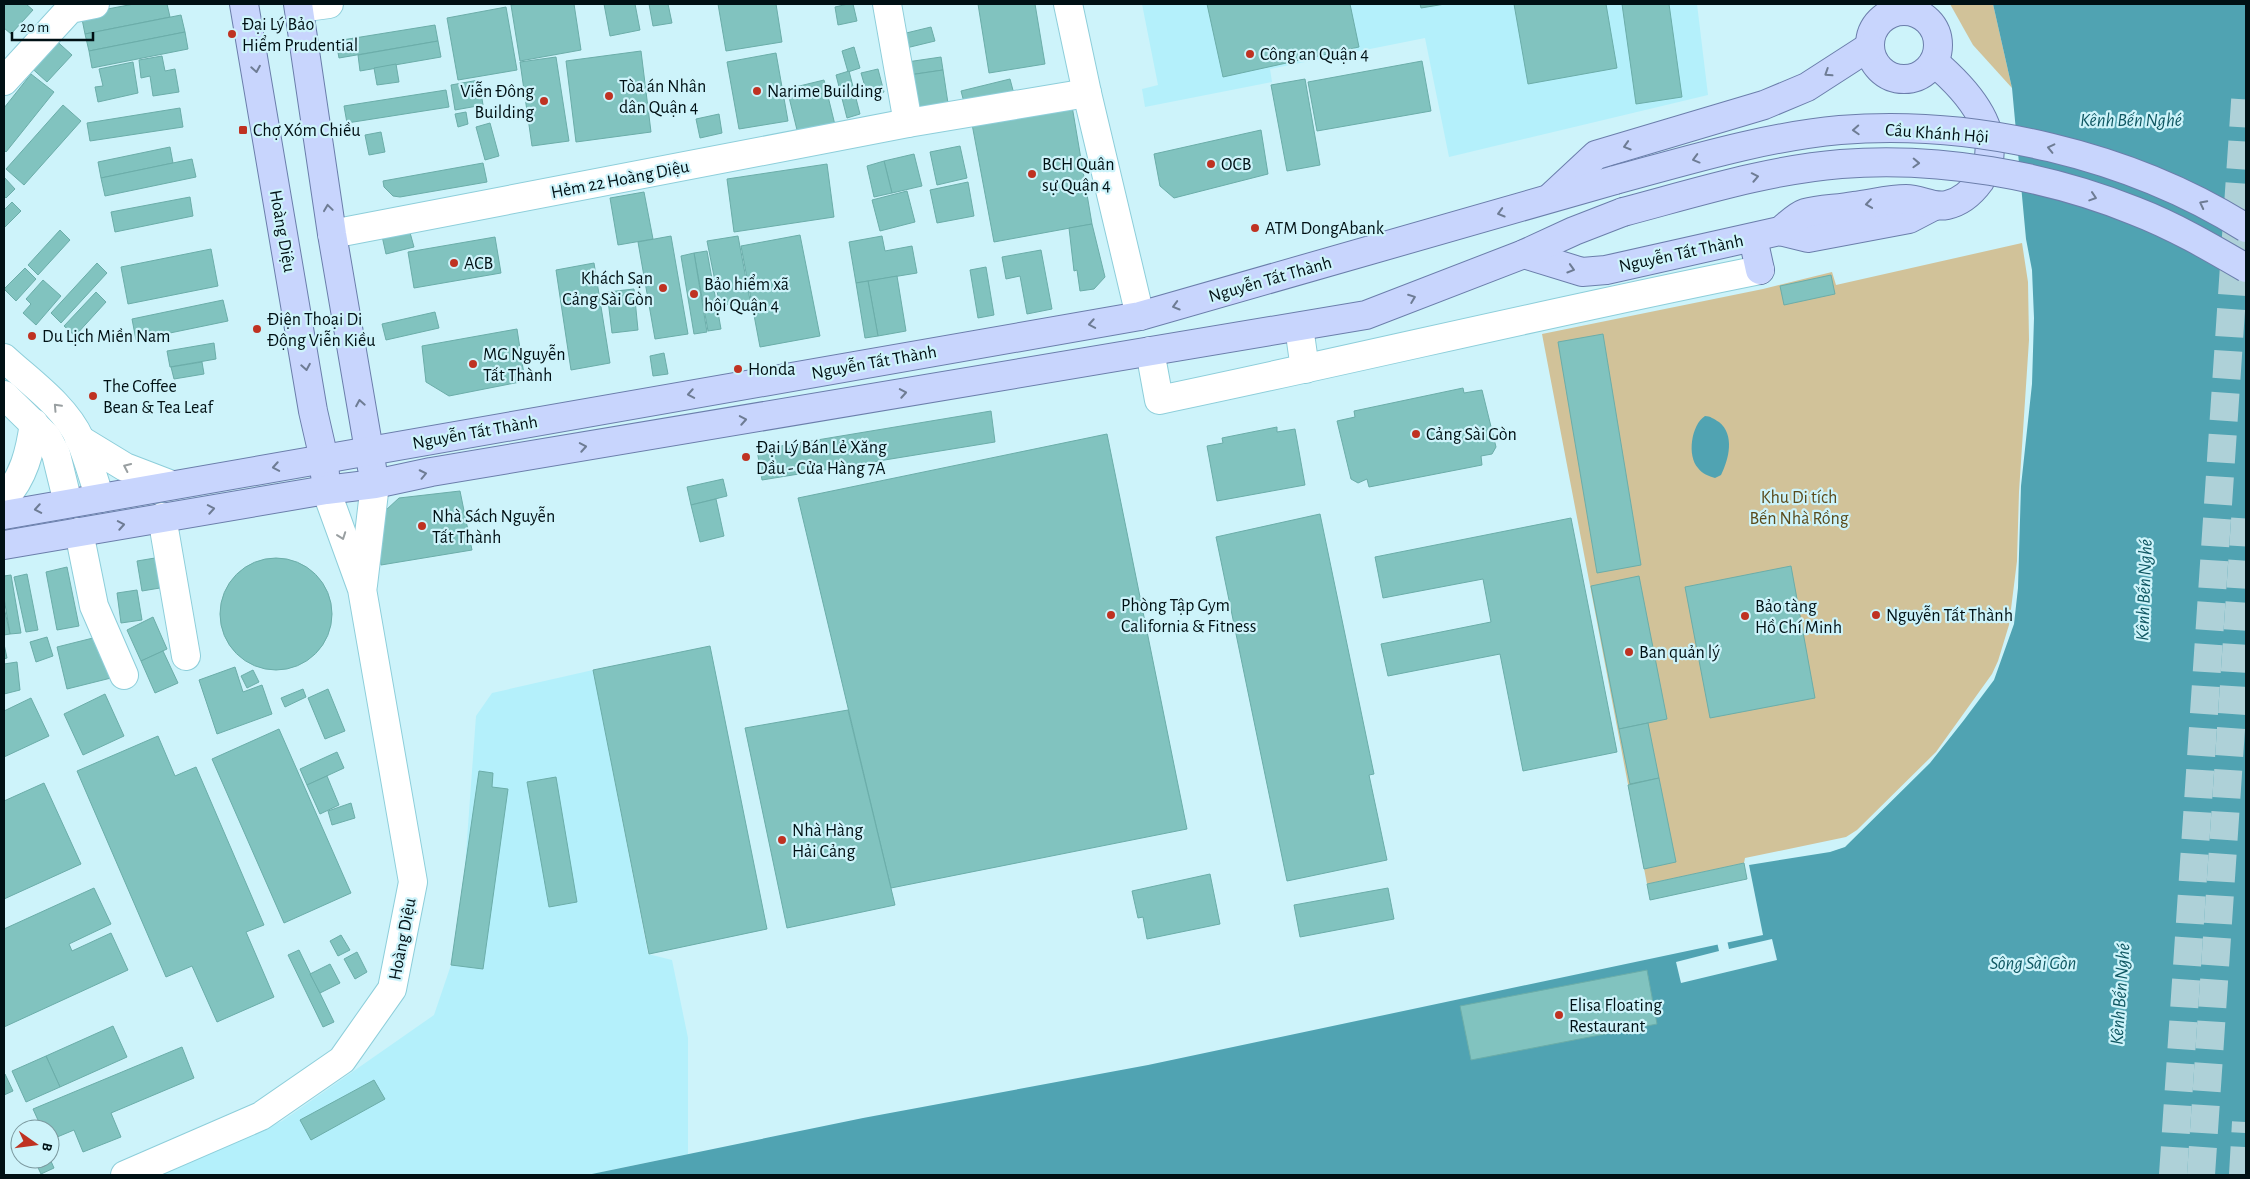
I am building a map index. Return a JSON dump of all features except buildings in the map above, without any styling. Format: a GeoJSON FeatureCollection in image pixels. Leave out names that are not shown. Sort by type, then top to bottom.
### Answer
{"type":"FeatureCollection","features":[{"type":"Feature","properties":{"kind":"main road","name":"Hoàng Diệu"},"geometry":{"type":"LineString","coordinates":[[244,4],[312,401],[324,458],[326,490]]}},
{"type":"Feature","properties":{"kind":"main road"},"geometry":{"type":"LineString","coordinates":[[298,6],[332,234],[375,484]]}},
{"type":"Feature","properties":{"kind":"main road"},"geometry":{"type":"LineString","coordinates":[[1548,199],[1596,155],[1764,105],[1806,87],[1874,24],[1886,15],[1908,7],[1932,26],[1938,37],[1938,50],[1934,62],[1923,74],[1910,80],[1893,78],[1884,74],[1874,63],[1874,24]]}},
{"type":"Feature","properties":{"kind":"main road","name":"Nguyễn Tất Thành"},"geometry":{"type":"LineString","coordinates":[[1524,254],[1582,272],[1606,270],[1780,231],[1808,238],[1909,219],[1934,206],[1948,205],[1968,195],[1984,173],[1989,158],[1990,142],[1984,125],[1972,102],[1958,82],[1934,62]]}},
{"type":"Feature","properties":{"kind":"main road","name":"Cầu Khánh Hội"},"geometry":{"type":"LineString","coordinates":[[1615,180],[1745,146],[1840,130],[1877,129],[1970,133],[2020,141],[2105,164],[2189,197],[2246,228]]}},
{"type":"Feature","properties":{"kind":"main road","name":"Cầu Khánh Hội"},"geometry":{"type":"LineString","coordinates":[[1623,212],[1744,180],[1802,169],[1841,164],[1924,163],[2017,177],[2091,196],[2135,211],[2181,232],[2246,268]]}},
{"type":"Feature","properties":{"kind":"main road","name":"Nguyễn Tất Thành"},"geometry":{"type":"LineString","coordinates":[[4,515],[1140,316],[1615,180]]}},
{"type":"Feature","properties":{"kind":"main road","name":"Nguyễn Tất Thành"},"geometry":{"type":"LineString","coordinates":[[4,545],[326,490],[375,484],[431,472],[1366,315],[1524,254],[1574,231],[1623,212]]}},
{"type":"Feature","properties":{"kind":"main road"},"geometry":{"type":"LineString","coordinates":[[1753,238],[1760,270]]}},
{"type":"Feature","properties":{"kind":"street"},"geometry":{"type":"LineString","coordinates":[[4,81],[70,9],[95,4]]}},
{"type":"Feature","properties":{"kind":"street"},"geometry":{"type":"LineString","coordinates":[[298,6],[329,4]]}},
{"type":"Feature","properties":{"kind":"street"},"geometry":{"type":"LineString","coordinates":[[887,4],[908,123]]}},
{"type":"Feature","properties":{"kind":"street"},"geometry":{"type":"LineString","coordinates":[[1068,4],[1140,316]]}},
{"type":"Feature","properties":{"kind":"street","name":"Hẻm 22 Hoàng Diệu"},"geometry":{"type":"LineString","coordinates":[[332,234],[908,123],[1087,93]]}},
{"type":"Feature","properties":{"kind":"street"},"geometry":{"type":"LineString","coordinates":[[1150,351],[1159,400],[1606,301],[1760,270]]}},
{"type":"Feature","properties":{"kind":"street"},"geometry":{"type":"LineString","coordinates":[[1299,327],[1305,369]]}},
{"type":"Feature","properties":{"kind":"street"},"geometry":{"type":"LineString","coordinates":[[4,358],[62,412],[80,439],[100,498]]}},
{"type":"Feature","properties":{"kind":"street"},"geometry":{"type":"LineString","coordinates":[[4,395],[47,437],[56,454],[68,503]]}},
{"type":"Feature","properties":{"kind":"street"},"geometry":{"type":"LineString","coordinates":[[4,499],[12,490],[23,471],[30,450],[34,423]]}},
{"type":"Feature","properties":{"kind":"street"},"geometry":{"type":"LineString","coordinates":[[80,439],[125,467],[172,485]]}},
{"type":"Feature","properties":{"kind":"street","name":"Hoàng Diệu"},"geometry":{"type":"LineString","coordinates":[[362,589],[375,484]]}},
{"type":"Feature","properties":{"kind":"street","name":"Hoàng Diệu"},"geometry":{"type":"LineString","coordinates":[[125,1175],[261,1116],[342,1060],[392,988],[413,882],[362,589],[326,490]]}},
{"type":"Feature","properties":{"kind":"street"},"geometry":{"type":"LineString","coordinates":[[162,517],[186,656]]}},
{"type":"Feature","properties":{"kind":"street"},"geometry":{"type":"LineString","coordinates":[[79,532],[94,606],[124,675]]}},
{"type":"Feature","properties":{"kind":"shaded area"},"geometry":{"type":"Polygon","coordinates":[[[1142,4],[1697,4],[1708,95],[1449,157],[1425,38],[1270,69],[1272,82],[1145,107],[1142,89],[1158,85],[1142,4]]]}},
{"type":"Feature","properties":{"kind":"shaded area"},"geometry":{"type":"Polygon","coordinates":[[[593,670],[648,954],[672,960],[688,1038],[688,1154],[587,1175],[160,1175],[282,1121],[434,1015],[451,965],[464,881],[476,716],[492,693],[593,670]]]}},
{"type":"Feature","properties":{"kind":"green space"},"geometry":{"type":"Polygon","coordinates":[[[1950,4],[1993,4],[2012,88],[1973,45],[1950,4]]]}},
{"type":"Feature","properties":{"kind":"green space","name":"Khu Di tích Bến Nhà Rồng"},"geometry":{"type":"Polygon","coordinates":[[[2022,243],[2028,282],[2029,340],[2019,492],[2017,561],[2009,625],[1992,674],[1936,752],[1857,830],[1846,837],[1745,858],[1744,863],[1647,884],[1542,334],[1763,289],[1832,272],[1836,285],[2022,243]]]}},
{"type":"Feature","properties":{"kind":"water","name":"Sông Sài Gòn"},"geometry":{"type":"Polygon","coordinates":[[[1993,4],[2246,4],[2246,1175],[587,1175],[863,1118],[1148,1065],[1763,935],[1749,865],[1830,852],[1845,847],[1930,763],[1964,720],[1994,680],[2014,624],[2018,588],[2021,486],[2032,384],[2034,318],[2032,270],[2026,239],[2012,88],[1993,4]]]}},
{"type":"Feature","properties":{"kind":"water"},"geometry":{"type":"Polygon","coordinates":[[[1705,416],[1719,422],[1724,427],[1729,440],[1728,455],[1724,469],[1721,475],[1715,478],[1700,470],[1692,456],[1692,441],[1696,426],[1705,416]]]}},
{"type":"Feature","properties":{"kind":"pier"},"geometry":{"type":"Polygon","coordinates":[[[1772,939],[1777,960],[1681,983],[1676,962],[1719,951],[1717,942],[1727,940],[1729,949],[1772,939]]]}},
{"type":"Feature","properties":{"kind":"tunnel"},"geometry":{"type":"LineString","coordinates":[[2173,1175],[2246,87]]}},
{"type":"Feature","properties":{"kind":"tunnel"},"geometry":{"type":"LineString","coordinates":[[2201,1175],[2246,506]]}},
{"type":"Feature","properties":{"kind":"tunnel"},"geometry":{"type":"LineString","coordinates":[[2243,1175],[2246,1122]]}},
{"type":"Feature","properties":{"kind":"place","name":"Đại Lý Bảo Hiểm Prudential"},"geometry":{"type":"Point","coordinates":[232,34]}},
{"type":"Feature","properties":{"kind":"place","name":"Công an Quận 4"},"geometry":{"type":"Point","coordinates":[1250,54]}},
{"type":"Feature","properties":{"kind":"place","name":"Narime Building"},"geometry":{"type":"Point","coordinates":[757,91]}},
{"type":"Feature","properties":{"kind":"place","name":"Tòa án Nhân dân Quận 4"},"geometry":{"type":"Point","coordinates":[609,96]}},
{"type":"Feature","properties":{"kind":"place","name":"Viễn Đông Building"},"geometry":{"type":"Point","coordinates":[544,101]}},
{"type":"Feature","properties":{"kind":"place","name":"Chợ Xóm Chiều"},"geometry":{"type":"Point","coordinates":[243,130]}},
{"type":"Feature","properties":{"kind":"place","name":"OCB"},"geometry":{"type":"Point","coordinates":[1211,164]}},
{"type":"Feature","properties":{"kind":"place","name":"BCH Quân sự Quận 4"},"geometry":{"type":"Point","coordinates":[1032,174]}},
{"type":"Feature","properties":{"kind":"place","name":"ATM DongAbank"},"geometry":{"type":"Point","coordinates":[1255,228]}},
{"type":"Feature","properties":{"kind":"place","name":"ACB"},"geometry":{"type":"Point","coordinates":[454,263]}},
{"type":"Feature","properties":{"kind":"place","name":"Khách Sạn Cảng Sài Gòn"},"geometry":{"type":"Point","coordinates":[663,288]}},
{"type":"Feature","properties":{"kind":"place","name":"Bảo hiểm xã hội Quận 4"},"geometry":{"type":"Point","coordinates":[694,294]}},
{"type":"Feature","properties":{"kind":"place","name":"Điện Thoại Di Động Viễn Kiều"},"geometry":{"type":"Point","coordinates":[257,329]}},
{"type":"Feature","properties":{"kind":"place","name":"Du Lịch Miền Nam"},"geometry":{"type":"Point","coordinates":[32,336]}},
{"type":"Feature","properties":{"kind":"place","name":"MG Nguyễn Tất Thành"},"geometry":{"type":"Point","coordinates":[473,364]}},
{"type":"Feature","properties":{"kind":"place","name":"Honda"},"geometry":{"type":"Point","coordinates":[738,369]}},
{"type":"Feature","properties":{"kind":"place","name":"The Coffee Bean & Tea Leaf"},"geometry":{"type":"Point","coordinates":[93,396]}},
{"type":"Feature","properties":{"kind":"place","name":"Cảng Sài Gòn"},"geometry":{"type":"Point","coordinates":[1416,434]}},
{"type":"Feature","properties":{"kind":"place","name":"Đại Lý Bán Lẻ Xăng Dầu - Cửa Hàng 7A"},"geometry":{"type":"Point","coordinates":[746,457]}},
{"type":"Feature","properties":{"kind":"place","name":"Nhà Sách Nguyễn Tất Thành"},"geometry":{"type":"Point","coordinates":[422,526]}},
{"type":"Feature","properties":{"kind":"place","name":"Phòng Tập Gym California & Fitness"},"geometry":{"type":"Point","coordinates":[1111,615]}},
{"type":"Feature","properties":{"kind":"place","name":"Nguyễn Tất Thành"},"geometry":{"type":"Point","coordinates":[1876,615]}},
{"type":"Feature","properties":{"kind":"place","name":"Bảo tàng Hồ Chí Minh"},"geometry":{"type":"Point","coordinates":[1745,616]}},
{"type":"Feature","properties":{"kind":"place","name":"Ban quản lý"},"geometry":{"type":"Point","coordinates":[1629,652]}},
{"type":"Feature","properties":{"kind":"place","name":"Nhà Hàng Hải Cảng"},"geometry":{"type":"Point","coordinates":[782,840]}},
{"type":"Feature","properties":{"kind":"place","name":"Elisa Floating Restaurant"},"geometry":{"type":"Point","coordinates":[1559,1015]}},
{"type":"Feature","properties":{"kind":"water label","name":"Kênh Bến Nghé"},"geometry":{"type":"Point","coordinates":[2131,119]}},
{"type":"Feature","properties":{"kind":"water label","name":"Kênh Bến Nghé"},"geometry":{"type":"Point","coordinates":[2143,590]}},
{"type":"Feature","properties":{"kind":"water label","name":"Kênh Bến Nghé"},"geometry":{"type":"Point","coordinates":[2119,994]}}]}
